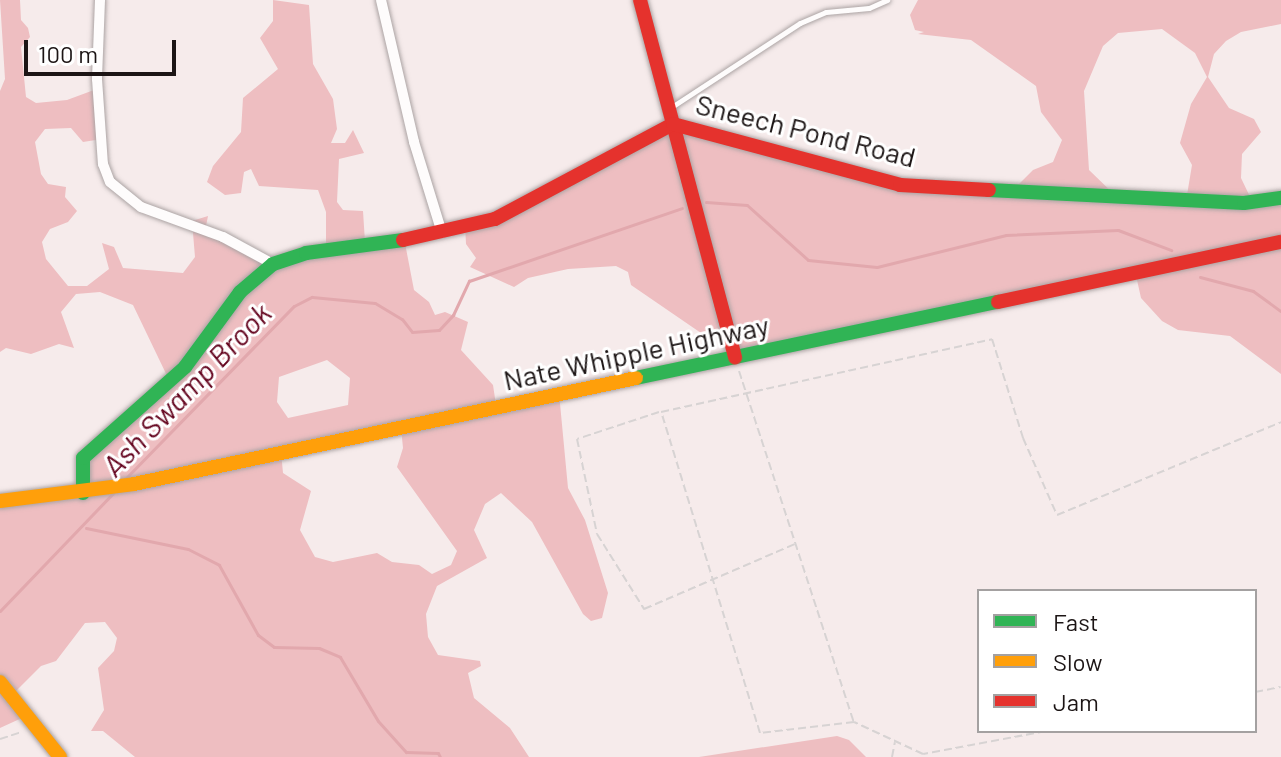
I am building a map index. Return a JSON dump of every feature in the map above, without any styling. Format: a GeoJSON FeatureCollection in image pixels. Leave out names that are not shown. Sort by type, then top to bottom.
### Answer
{"type":"FeatureCollection","features":[{"type":"Feature","properties":{"kind":"street"},"geometry":{"type":"LineString","coordinates":[[100,0],[97,79],[103,164],[110,182],[141,207],[223,237],[273,264]]}},
{"type":"Feature","properties":{"kind":"street"},"geometry":{"type":"LineString","coordinates":[[381,0],[414,142],[442,233]]}},
{"type":"Feature","properties":{"kind":"street"},"geometry":{"type":"LineString","coordinates":[[640,0],[735,358]]}},
{"type":"Feature","properties":{"kind":"street","name":"Sneech Pond Road"},"geometry":{"type":"LineString","coordinates":[[83,493],[83,458],[95,444],[123,426],[185,367],[240,292],[273,264],[306,253],[442,233],[515,210],[673,124],[900,185],[1244,203],[1281,198]]}},
{"type":"Feature","properties":{"kind":"street","name":"Nate Whipple Highway"},"geometry":{"type":"LineString","coordinates":[[0,501],[83,493],[134,484],[1281,242]]}},
{"type":"Feature","properties":{"kind":"street"},"geometry":{"type":"LineString","coordinates":[[0,682],[60,757]]}},
{"type":"Feature","properties":{"kind":"lane"},"geometry":{"type":"LineString","coordinates":[[669,108],[800,23],[826,12],[869,8],[887,0]]}},
{"type":"Feature","properties":{"kind":"path"},"geometry":{"type":"LineString","coordinates":[[795,544],[712,583],[644,609],[597,534],[577,439],[661,412],[992,339],[1023,438],[1057,515],[1281,422]]}},
{"type":"Feature","properties":{"kind":"path"},"geometry":{"type":"LineString","coordinates":[[735,358],[854,722]]}},
{"type":"Feature","properties":{"kind":"path"},"geometry":{"type":"LineString","coordinates":[[661,412],[760,733],[854,722],[923,754],[1035,733]]}},
{"type":"Feature","properties":{"kind":"path"},"geometry":{"type":"LineString","coordinates":[[1257,692],[1281,687]]}},
{"type":"Feature","properties":{"kind":"path"},"geometry":{"type":"LineString","coordinates":[[0,739],[35,727]]}},
{"type":"Feature","properties":{"kind":"path"},"geometry":{"type":"LineString","coordinates":[[892,757],[895,741]]}},
{"type":"Feature","properties":{"kind":"shaded area"},"geometry":{"type":"Polygon","coordinates":[[[0,0],[20,0],[21,20],[28,28],[30,37],[21,47],[26,97],[36,103],[67,100],[94,90],[102,139],[83,142],[71,128],[45,129],[35,142],[41,174],[48,184],[66,187],[65,197],[77,211],[68,222],[50,229],[42,242],[46,259],[68,286],[87,286],[109,269],[102,243],[114,247],[123,268],[183,273],[195,257],[192,221],[208,216],[206,226],[270,260],[326,247],[326,212],[318,190],[259,186],[251,169],[244,172],[241,193],[225,195],[207,182],[213,166],[241,132],[243,98],[278,69],[260,38],[273,21],[273,0],[309,5],[313,64],[333,99],[337,129],[331,143],[345,143],[353,130],[364,153],[339,159],[337,202],[343,210],[363,211],[365,242],[404,238],[414,290],[429,302],[435,315],[445,312],[468,322],[461,350],[493,385],[496,405],[559,393],[568,488],[585,520],[608,593],[602,618],[591,621],[583,614],[532,522],[501,493],[485,504],[474,530],[487,558],[437,586],[426,614],[428,637],[438,655],[480,661],[481,666],[468,673],[474,698],[510,728],[529,757],[135,757],[103,731],[91,731],[104,710],[98,668],[114,651],[117,638],[105,622],[85,623],[56,661],[41,666],[13,694],[24,717],[0,728],[0,500],[81,491],[84,463],[170,382],[133,305],[100,292],[76,294],[61,312],[74,348],[59,344],[31,354],[6,348],[0,352],[0,91],[5,79],[0,0]],[[327,360],[279,377],[277,402],[288,418],[348,405],[350,378],[327,360]],[[401,428],[281,452],[283,473],[311,491],[300,530],[315,557],[333,562],[377,553],[392,562],[419,565],[432,574],[451,565],[457,551],[397,467],[403,448],[401,428]]]}},
{"type":"Feature","properties":{"kind":"shaded area"},"geometry":{"type":"Polygon","coordinates":[[[918,0],[1281,0],[1281,24],[1241,32],[1226,41],[1214,54],[1208,77],[1229,108],[1254,119],[1261,132],[1242,154],[1241,178],[1253,203],[1281,200],[1281,374],[1230,336],[1178,330],[1162,321],[1141,298],[1135,271],[736,354],[726,331],[701,333],[631,285],[628,272],[616,266],[568,269],[528,278],[514,287],[470,267],[476,258],[466,244],[465,224],[492,217],[672,123],[893,185],[1019,184],[1033,170],[1053,162],[1062,140],[1041,112],[1036,86],[971,40],[918,34],[924,32],[915,30],[910,15],[918,0]],[[1162,29],[1118,33],[1103,46],[1084,91],[1089,170],[1118,198],[1186,201],[1192,165],[1180,143],[1191,104],[1207,77],[1195,53],[1162,29]]]}},
{"type":"Feature","properties":{"kind":"shaded area"},"geometry":{"type":"Polygon","coordinates":[[[837,736],[849,740],[866,757],[699,757],[837,736]]]}},
{"type":"Feature","properties":{"kind":"waterway","name":"Ash Swamp Brook"},"geometry":{"type":"LineString","coordinates":[[706,202],[747,205],[808,260],[877,267],[1006,235],[1118,230],[1171,250]]}},
{"type":"Feature","properties":{"kind":"waterway","name":"Ash Swamp Brook"},"geometry":{"type":"LineString","coordinates":[[124,480],[294,306],[312,297],[375,303],[402,319],[412,332],[439,330],[453,315],[469,281],[682,208]]}},
{"type":"Feature","properties":{"kind":"waterway","name":"Ash Swamp Brook"},"geometry":{"type":"LineString","coordinates":[[1200,277],[1253,291],[1281,311]]}},
{"type":"Feature","properties":{"kind":"waterway","name":"Ash Swamp Brook"},"geometry":{"type":"LineString","coordinates":[[0,611],[114,492]]}},
{"type":"Feature","properties":{"kind":"waterway"},"geometry":{"type":"LineString","coordinates":[[86,528],[188,549],[219,565],[258,635],[274,647],[319,648],[340,657],[378,721],[406,752],[438,753],[440,757]]}},
{"type":"Feature","properties":{"kind":"traffic: fast"},"geometry":{"type":"LineString","coordinates":[[989,190],[1244,203],[1281,198]]}},
{"type":"Feature","properties":{"kind":"traffic: fast"},"geometry":{"type":"LineString","coordinates":[[83,493],[83,458],[185,367],[240,292],[273,264],[306,253],[403,240]]}},
{"type":"Feature","properties":{"kind":"traffic: fast"},"geometry":{"type":"LineString","coordinates":[[636,378],[998,302]]}},
{"type":"Feature","properties":{"kind":"traffic: slow"},"geometry":{"type":"LineString","coordinates":[[0,501],[134,484],[636,378]]}},
{"type":"Feature","properties":{"kind":"traffic: slow"},"geometry":{"type":"LineString","coordinates":[[0,682],[60,757]]}},
{"type":"Feature","properties":{"kind":"traffic: jam"},"geometry":{"type":"LineString","coordinates":[[640,0],[735,358]]}},
{"type":"Feature","properties":{"kind":"traffic: jam"},"geometry":{"type":"LineString","coordinates":[[403,240],[495,219],[673,124],[900,185],[989,190]]}},
{"type":"Feature","properties":{"kind":"traffic: jam"},"geometry":{"type":"LineString","coordinates":[[998,302],[1281,242]]}}]}
